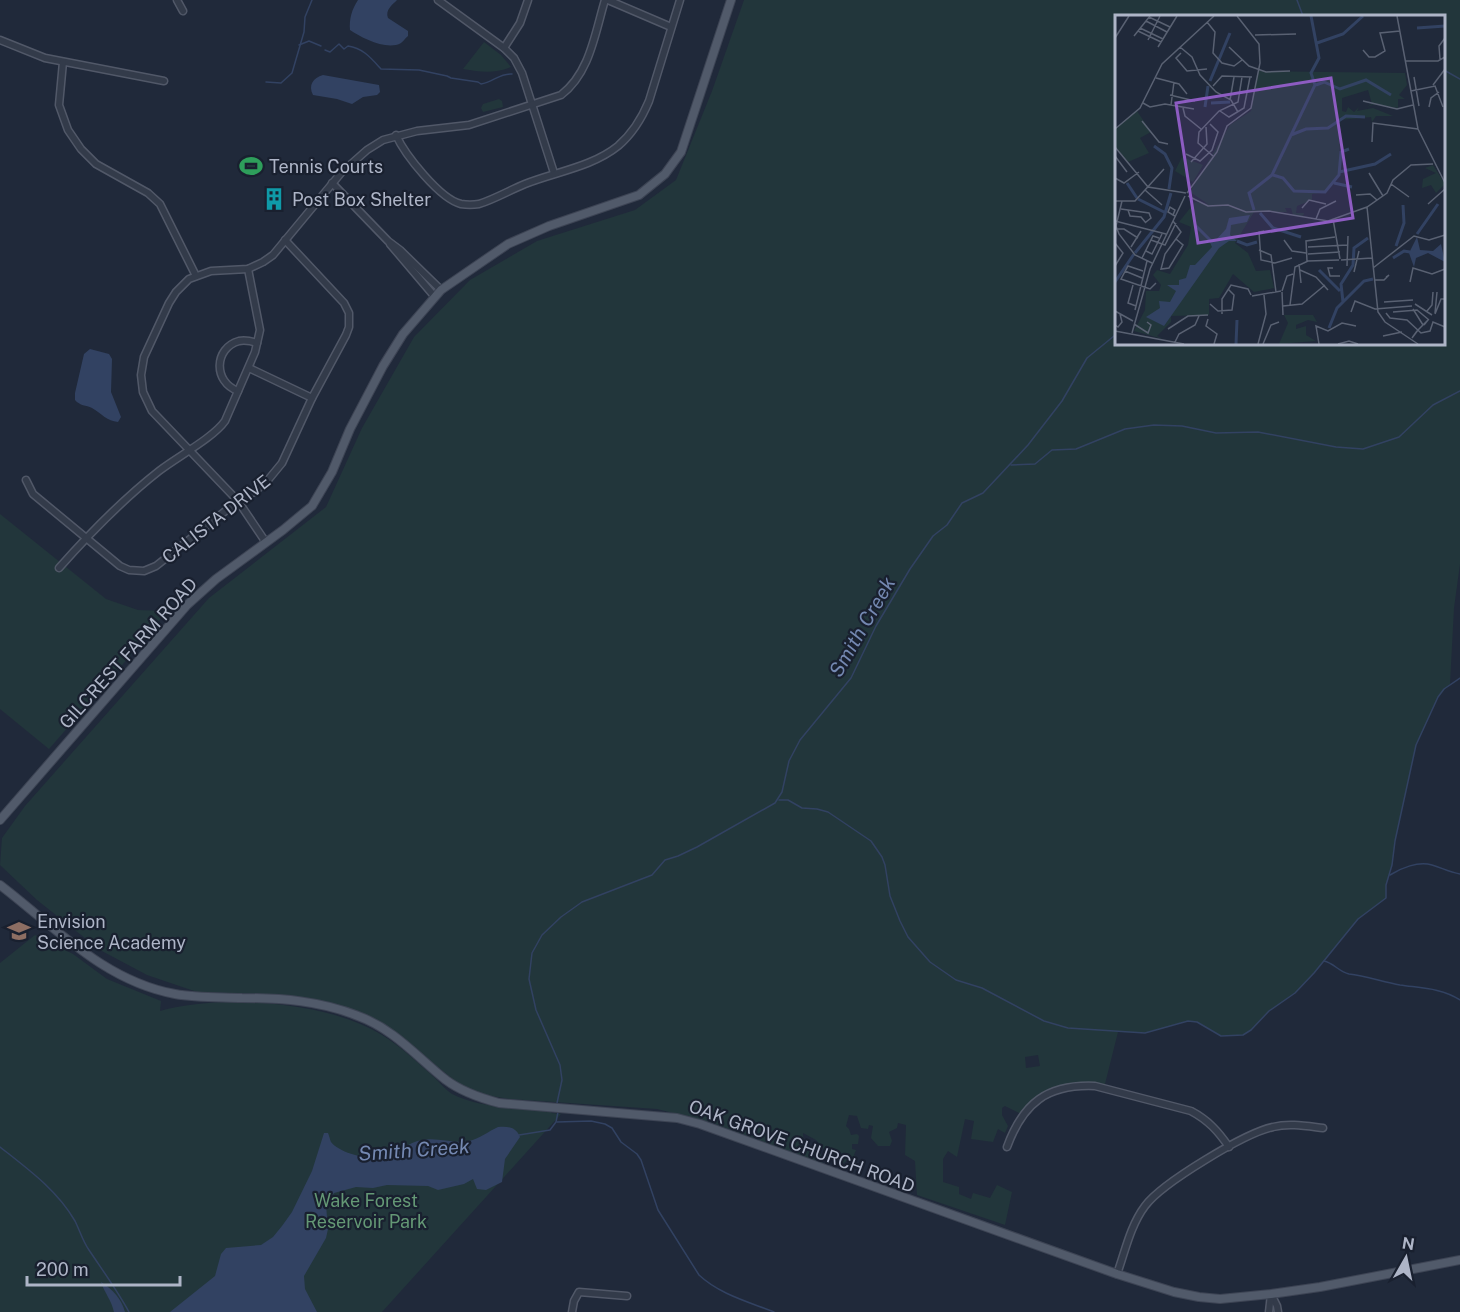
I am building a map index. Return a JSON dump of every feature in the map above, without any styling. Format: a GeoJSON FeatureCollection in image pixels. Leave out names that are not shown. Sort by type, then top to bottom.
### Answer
{"type":"FeatureCollection","features":[{"type":"Feature","properties":{"kind":"main road","name":"GILCREST FARM ROAD"},"geometry":{"type":"LineString","coordinates":[[0,820],[187,605],[216,579],[312,506],[332,472],[350,429],[382,366],[403,334],[438,294],[508,244],[549,226],[639,195],[665,174],[681,152],[731,0]]}},
{"type":"Feature","properties":{"kind":"main road","name":"OAK GROVE CHURCH ROAD"},"geometry":{"type":"LineString","coordinates":[[0,885],[97,963],[127,980],[152,989],[186,996],[285,999],[329,1006],[374,1023],[402,1041],[447,1081],[468,1094],[499,1103],[677,1118],[700,1124],[1117,1274],[1174,1292],[1220,1299],[1271,1294],[1460,1260]]}},
{"type":"Feature","properties":{"kind":"street"},"geometry":{"type":"LineString","coordinates":[[177,0],[183,11]]}},
{"type":"Feature","properties":{"kind":"street"},"geometry":{"type":"LineString","coordinates":[[438,0],[504,48],[517,64],[554,174]]}},
{"type":"Feature","properties":{"kind":"street"},"geometry":{"type":"LineString","coordinates":[[504,48],[520,23],[528,0]]}},
{"type":"Feature","properties":{"kind":"street"},"geometry":{"type":"LineString","coordinates":[[266,542],[238,501],[152,411],[143,392],[141,375],[144,357],[176,292],[196,276],[211,271],[248,269],[273,255],[332,183],[367,150],[383,140],[417,130],[462,127],[561,95],[577,81],[606,0],[671,27]]}},
{"type":"Feature","properties":{"kind":"street"},"geometry":{"type":"LineString","coordinates":[[396,135],[407,156],[444,194],[460,204],[482,203],[600,157],[618,146],[633,130],[649,101],[680,0]]}},
{"type":"Feature","properties":{"kind":"street"},"geometry":{"type":"LineString","coordinates":[[0,40],[27,52],[63,62],[164,81]]}},
{"type":"Feature","properties":{"kind":"street"},"geometry":{"type":"LineString","coordinates":[[63,62],[59,105],[68,129],[81,149],[96,164],[148,193],[160,204],[196,276]]}},
{"type":"Feature","properties":{"kind":"street"},"geometry":{"type":"LineString","coordinates":[[332,183],[388,241],[400,258],[438,294]]}},
{"type":"Feature","properties":{"kind":"street","name":"CALISTA DRIVE"},"geometry":{"type":"LineString","coordinates":[[26,480],[33,494],[120,566],[134,571],[144,571],[156,566],[268,480],[282,463],[312,398],[349,327],[349,313],[339,296],[285,240]]}},
{"type":"Feature","properties":{"kind":"street"},"geometry":{"type":"LineString","coordinates":[[59,568],[125,498],[220,427],[249,368],[258,343],[260,330],[248,269]]}},
{"type":"Feature","properties":{"kind":"street"},"geometry":{"type":"LineString","coordinates":[[238,391],[226,385],[222,379],[220,367],[223,357],[229,347],[236,342],[258,343]]}},
{"type":"Feature","properties":{"kind":"street"},"geometry":{"type":"LineString","coordinates":[[249,368],[312,398]]}},
{"type":"Feature","properties":{"kind":"street"},"geometry":{"type":"LineString","coordinates":[[1007,1147],[1019,1120],[1036,1101],[1054,1091],[1081,1085],[1095,1086],[1191,1111],[1205,1119],[1228,1147]]}},
{"type":"Feature","properties":{"kind":"street"},"geometry":{"type":"LineString","coordinates":[[1117,1274],[1135,1223],[1145,1206],[1168,1184],[1228,1147],[1270,1127],[1293,1125],[1323,1128]]}},
{"type":"Feature","properties":{"kind":"street"},"geometry":{"type":"LineString","coordinates":[[573,1312],[574,1301],[579,1292],[627,1296]]}},
{"type":"Feature","properties":{"kind":"street"},"geometry":{"type":"LineString","coordinates":[[1269,1312],[1271,1294]]}},
{"type":"Feature","properties":{"kind":"street"},"geometry":{"type":"LineString","coordinates":[[1271,1294],[1278,1312]]}},
{"type":"Feature","properties":{"kind":"green space"},"geometry":{"type":"Polygon","coordinates":[[[744,0],[1460,0],[1460,564],[1454,608],[1450,684],[1438,697],[1416,745],[1392,865],[1386,884],[1386,898],[1358,919],[1295,993],[1269,1011],[1243,1035],[1221,1036],[1197,1022],[1188,1021],[1145,1033],[1118,1032],[1104,1088],[1095,1086],[1054,1091],[1023,1115],[1005,1106],[1002,1108],[1002,1115],[1008,1126],[1005,1133],[998,1129],[993,1142],[971,1139],[974,1121],[965,1119],[957,1157],[948,1151],[943,1159],[943,1182],[959,1187],[959,1194],[971,1199],[973,1193],[990,1198],[997,1185],[1012,1192],[1005,1225],[917,1195],[915,1161],[905,1155],[906,1125],[898,1123],[897,1128],[889,1132],[892,1141],[890,1146],[878,1146],[871,1138],[873,1126],[869,1125],[868,1129],[861,1128],[857,1116],[849,1115],[846,1126],[851,1135],[859,1136],[858,1144],[852,1144],[852,1149],[856,1150],[854,1155],[858,1158],[854,1161],[849,1159],[841,1165],[836,1164],[834,1154],[831,1152],[829,1155],[816,1140],[803,1133],[804,1147],[821,1154],[823,1165],[713,1123],[657,1109],[510,1099],[484,1095],[459,1084],[394,1032],[305,999],[262,994],[197,992],[147,975],[100,950],[37,900],[0,865],[2,838],[25,806],[209,598],[326,507],[362,428],[414,337],[470,280],[537,241],[635,210],[676,180],[712,91],[744,0]],[[1038,1055],[1025,1057],[1026,1068],[1040,1066],[1038,1055]]]}},
{"type":"Feature","properties":{"kind":"green space"},"geometry":{"type":"Polygon","coordinates":[[[484,42],[501,55],[511,67],[487,72],[463,69],[484,42]]]}},
{"type":"Feature","properties":{"kind":"green space"},"geometry":{"type":"Polygon","coordinates":[[[499,99],[503,107],[483,112],[481,108],[483,104],[499,99]]]}},
{"type":"Feature","properties":{"kind":"green space","name":"Tennis Courts"},"geometry":{"type":"Polygon","coordinates":[[[255,156],[262,163],[247,176],[241,170],[255,156]]]}},
{"type":"Feature","properties":{"kind":"green space"},"geometry":{"type":"Polygon","coordinates":[[[0,514],[106,599],[138,610],[164,611],[157,625],[49,749],[0,709],[0,514]]]}},
{"type":"Feature","properties":{"kind":"green space","name":"Wake Forest Reservoir Park"},"geometry":{"type":"Polygon","coordinates":[[[35,935],[73,954],[107,979],[161,1001],[160,1011],[185,1006],[243,1002],[304,1008],[333,1015],[382,1035],[410,1055],[452,1094],[463,1099],[488,1105],[551,1110],[551,1113],[561,1114],[382,1312],[0,1312],[0,963],[35,935]]]}},
{"type":"Feature","properties":{"kind":"water"},"geometry":{"type":"Polygon","coordinates":[[[358,0],[397,0],[388,10],[387,15],[408,31],[408,36],[401,43],[382,45],[350,30],[351,14],[358,0]]]}},
{"type":"Feature","properties":{"kind":"water"},"geometry":{"type":"Polygon","coordinates":[[[323,75],[379,85],[380,92],[377,95],[363,97],[352,104],[313,95],[312,82],[323,75]]]}},
{"type":"Feature","properties":{"kind":"water"},"geometry":{"type":"Polygon","coordinates":[[[90,349],[109,354],[112,359],[111,392],[121,417],[118,422],[108,419],[75,400],[84,354],[90,349]]]}},
{"type":"Feature","properties":{"kind":"water"},"geometry":{"type":"Polygon","coordinates":[[[498,1127],[511,1128],[520,1137],[505,1159],[502,1182],[486,1190],[477,1189],[473,1179],[464,1184],[438,1190],[428,1186],[387,1185],[373,1188],[356,1187],[334,1193],[326,1205],[328,1229],[326,1238],[304,1276],[305,1289],[317,1312],[170,1312],[215,1276],[221,1254],[226,1248],[261,1245],[273,1237],[292,1212],[312,1171],[324,1133],[328,1133],[331,1142],[342,1150],[358,1156],[383,1158],[417,1141],[428,1139],[469,1141],[498,1127]]]}},
{"type":"Feature","properties":{"kind":"water"},"geometry":{"type":"Polygon","coordinates":[[[101,1282],[116,1295],[125,1312],[114,1312],[101,1282]]]}},
{"type":"Feature","properties":{"kind":"waterway"},"geometry":{"type":"LineString","coordinates":[[266,82],[281,83],[292,73],[304,32],[305,17],[312,0]]}},
{"type":"Feature","properties":{"kind":"waterway","name":"Smith Creek"},"geometry":{"type":"LineString","coordinates":[[1297,0],[1303,15]]}},
{"type":"Feature","properties":{"kind":"waterway"},"geometry":{"type":"LineString","coordinates":[[299,45],[309,41],[321,46]]}},
{"type":"Feature","properties":{"kind":"waterway"},"geometry":{"type":"LineString","coordinates":[[325,50],[330,52],[339,44],[344,49],[348,46],[353,47],[366,54],[381,69],[419,70],[481,84],[512,74]]}},
{"type":"Feature","properties":{"kind":"waterway"},"geometry":{"type":"LineString","coordinates":[[1445,71],[1460,79]]}},
{"type":"Feature","properties":{"kind":"waterway","name":"Smith Creek"},"geometry":{"type":"LineString","coordinates":[[557,1103],[562,1080],[560,1065],[536,1010],[529,979],[532,953],[542,935],[582,902],[652,875],[665,860],[697,847],[775,803],[782,792],[789,761],[800,740],[851,678],[876,626],[933,536],[947,525],[962,503],[983,493],[1028,445],[1062,401],[1087,358],[1115,334]]}},
{"type":"Feature","properties":{"kind":"waterway"},"geometry":{"type":"LineString","coordinates":[[1011,465],[1035,464],[1052,450],[1076,449],[1125,429],[1154,425],[1182,426],[1216,433],[1258,432],[1336,447],[1363,449],[1399,437],[1433,405],[1460,391]]}},
{"type":"Feature","properties":{"kind":"waterway"},"geometry":{"type":"LineString","coordinates":[[779,800],[788,800],[802,808],[828,812],[871,841],[882,857],[890,896],[908,937],[930,962],[956,980],[982,988],[1044,1021],[1068,1028],[1145,1033],[1188,1021],[1197,1022],[1221,1036],[1243,1035],[1269,1011],[1295,993],[1358,919],[1386,898],[1386,885],[1416,745],[1438,697],[1444,689],[1460,678]]}},
{"type":"Feature","properties":{"kind":"waterway"},"geometry":{"type":"LineString","coordinates":[[1390,875],[1404,868],[1421,864],[1460,874]]}},
{"type":"Feature","properties":{"kind":"waterway"},"geometry":{"type":"LineString","coordinates":[[1324,961],[1349,974],[1438,991],[1460,1000]]}},
{"type":"Feature","properties":{"kind":"waterway","name":"Smith Creek"},"geometry":{"type":"LineString","coordinates":[[519,1135],[550,1130],[556,1122],[558,1112]]}},
{"type":"Feature","properties":{"kind":"waterway"},"geometry":{"type":"LineString","coordinates":[[557,1122],[591,1121],[612,1128],[621,1142],[641,1160],[658,1210],[699,1275],[725,1292],[774,1312]]}},
{"type":"Feature","properties":{"kind":"waterway"},"geometry":{"type":"LineString","coordinates":[[0,1147],[60,1199],[75,1221],[87,1247],[129,1312]]}},
{"type":"Feature","properties":{"kind":"place","name":"Tennis Courts"},"geometry":{"type":"Point","coordinates":[251,166]}},
{"type":"Feature","properties":{"kind":"place","name":"Post Box Shelter"},"geometry":{"type":"Point","coordinates":[274,199]}},
{"type":"Feature","properties":{"kind":"place","name":"Envision Science Academy"},"geometry":{"type":"Point","coordinates":[19,931]}}]}
